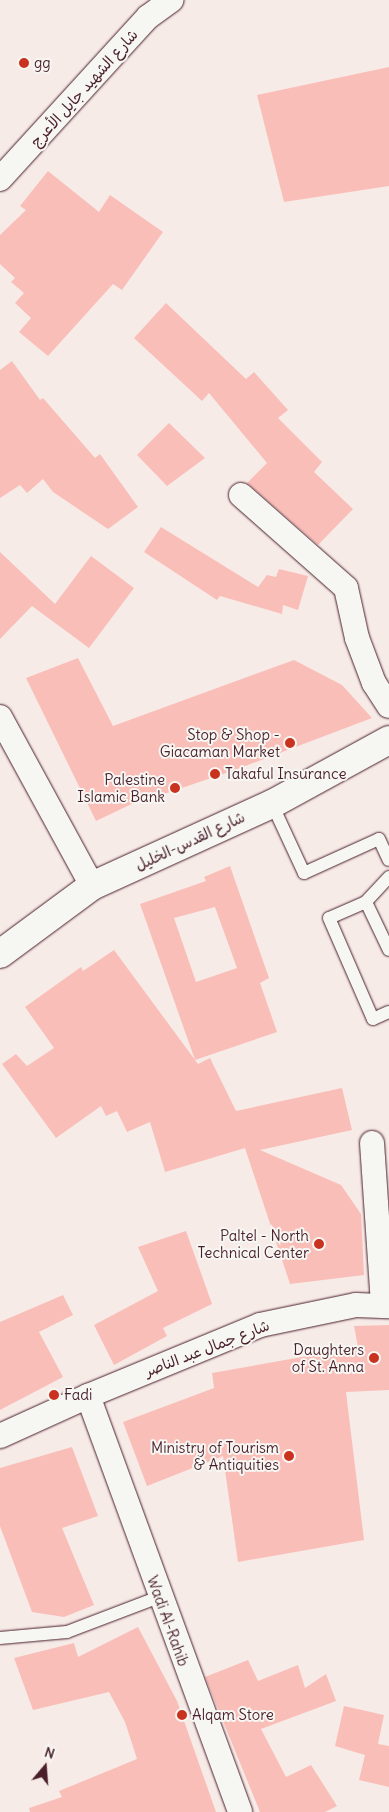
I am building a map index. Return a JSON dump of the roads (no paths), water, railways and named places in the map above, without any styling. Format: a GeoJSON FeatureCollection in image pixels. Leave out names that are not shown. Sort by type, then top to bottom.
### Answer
{"type":"FeatureCollection","features":[{"type":"Feature","properties":{"kind":"main road","name":"شارع القدس-الخليل"},"geometry":{"type":"LineString","coordinates":[[0,954],[92,886],[272,804],[389,740]]}},
{"type":"Feature","properties":{"kind":"street","name":"شارع الشهيد جايل الأعرج"},"geometry":{"type":"LineString","coordinates":[[0,180],[148,17],[171,0]]}},
{"type":"Feature","properties":{"kind":"street"},"geometry":{"type":"LineString","coordinates":[[241,495],[346,588],[357,638],[374,683],[389,706]]}},
{"type":"Feature","properties":{"kind":"street"},"geometry":{"type":"LineString","coordinates":[[0,717],[92,886]]}},
{"type":"Feature","properties":{"kind":"street"},"geometry":{"type":"LineString","coordinates":[[372,1143],[386,1306]]}},
{"type":"Feature","properties":{"kind":"street","name":"شارع جمال عبد الناصر"},"geometry":{"type":"LineString","coordinates":[[0,1436],[88,1396],[260,1326],[356,1305],[386,1306]]}},
{"type":"Feature","properties":{"kind":"street","name":"Wadi Al-Rahib"},"geometry":{"type":"LineString","coordinates":[[88,1396],[159,1597],[240,1812]]}},
{"type":"Feature","properties":{"kind":"lane"},"geometry":{"type":"LineString","coordinates":[[272,804],[304,873],[379,839],[389,860]]}},
{"type":"Feature","properties":{"kind":"lane"},"geometry":{"type":"LineString","coordinates":[[389,877],[366,902],[329,918],[373,1019],[389,1012]]}},
{"type":"Feature","properties":{"kind":"lane"},"geometry":{"type":"LineString","coordinates":[[366,902],[389,950]]}},
{"type":"Feature","properties":{"kind":"lane"},"geometry":{"type":"LineString","coordinates":[[0,1638],[67,1632],[159,1597]]}},
{"type":"Feature","properties":{"kind":"place","name":"gg"},"geometry":{"type":"Point","coordinates":[24,63]}},
{"type":"Feature","properties":{"kind":"place","name":"Stop & Shop - Giacaman Market"},"geometry":{"type":"Point","coordinates":[290,743]}},
{"type":"Feature","properties":{"kind":"place","name":"Takaful Insurance"},"geometry":{"type":"Point","coordinates":[215,774]}},
{"type":"Feature","properties":{"kind":"place","name":"Palestine Islamic Bank"},"geometry":{"type":"Point","coordinates":[175,788]}},
{"type":"Feature","properties":{"kind":"place","name":"Paltel - North Technical Center"},"geometry":{"type":"Point","coordinates":[319,1244]}},
{"type":"Feature","properties":{"kind":"place","name":"Daughters of St. Anna"},"geometry":{"type":"Point","coordinates":[374,1358]}},
{"type":"Feature","properties":{"kind":"place","name":"Fadi"},"geometry":{"type":"Point","coordinates":[54,1395]}},
{"type":"Feature","properties":{"kind":"place","name":"Ministry of Tourism & Antiquities"},"geometry":{"type":"Point","coordinates":[289,1456]}},
{"type":"Feature","properties":{"kind":"place","name":"Alqam Store"},"geometry":{"type":"Point","coordinates":[182,1715]}}]}
